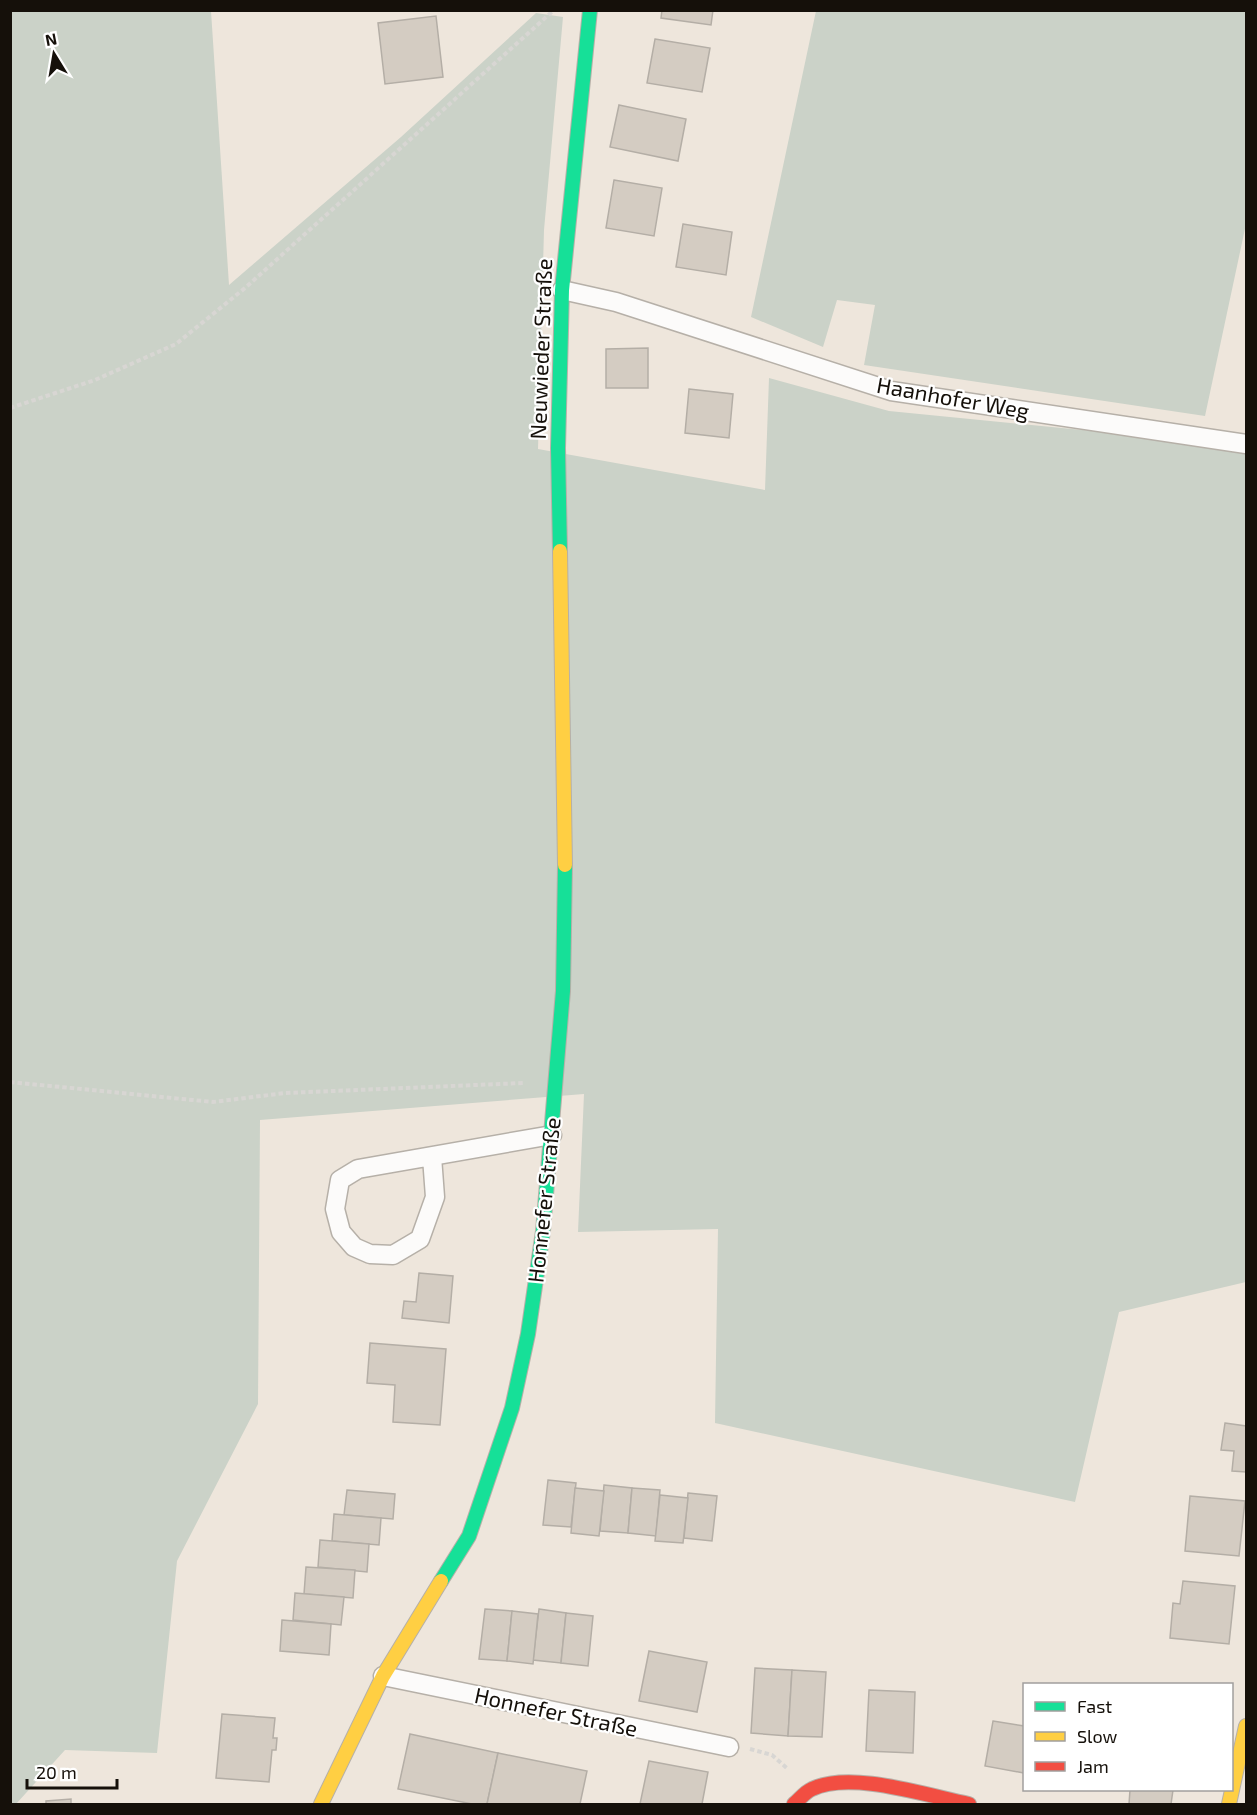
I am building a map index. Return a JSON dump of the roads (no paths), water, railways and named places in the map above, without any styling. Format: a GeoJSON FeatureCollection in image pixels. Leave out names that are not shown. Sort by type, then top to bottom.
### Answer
{"type":"FeatureCollection","features":[{"type":"Feature","properties":{"kind":"street","name":"Neuwieder Straße"},"geometry":{"type":"LineString","coordinates":[[563,690],[558,448],[562,290],[590,10]]}},
{"type":"Feature","properties":{"kind":"street","name":"Honnefer Straße"},"geometry":{"type":"LineString","coordinates":[[321,1804],[383,1676],[469,1536],[505,1429],[528,1334],[543,1231],[563,991],[566,839],[563,690]]}},
{"type":"Feature","properties":{"kind":"street"},"geometry":{"type":"LineString","coordinates":[[1233,1786],[1246,1726]]}},
{"type":"Feature","properties":{"kind":"street"},"geometry":{"type":"LineString","coordinates":[[794,1804],[812,1789],[833,1784],[871,1785],[969,1804]]}},
{"type":"Feature","properties":{"kind":"lane","name":"Haanhofer Weg"},"geometry":{"type":"LineString","coordinates":[[562,290],[616,302],[891,391],[1246,444]]}},
{"type":"Feature","properties":{"kind":"lane"},"geometry":{"type":"LineString","coordinates":[[432,1157],[435,1197],[420,1239],[393,1255],[370,1254],[354,1247],[341,1232],[335,1209],[340,1180],[358,1168],[552,1135]]}},
{"type":"Feature","properties":{"kind":"lane","name":"Honnefer Straße"},"geometry":{"type":"LineString","coordinates":[[383,1676],[729,1747]]}}]}
